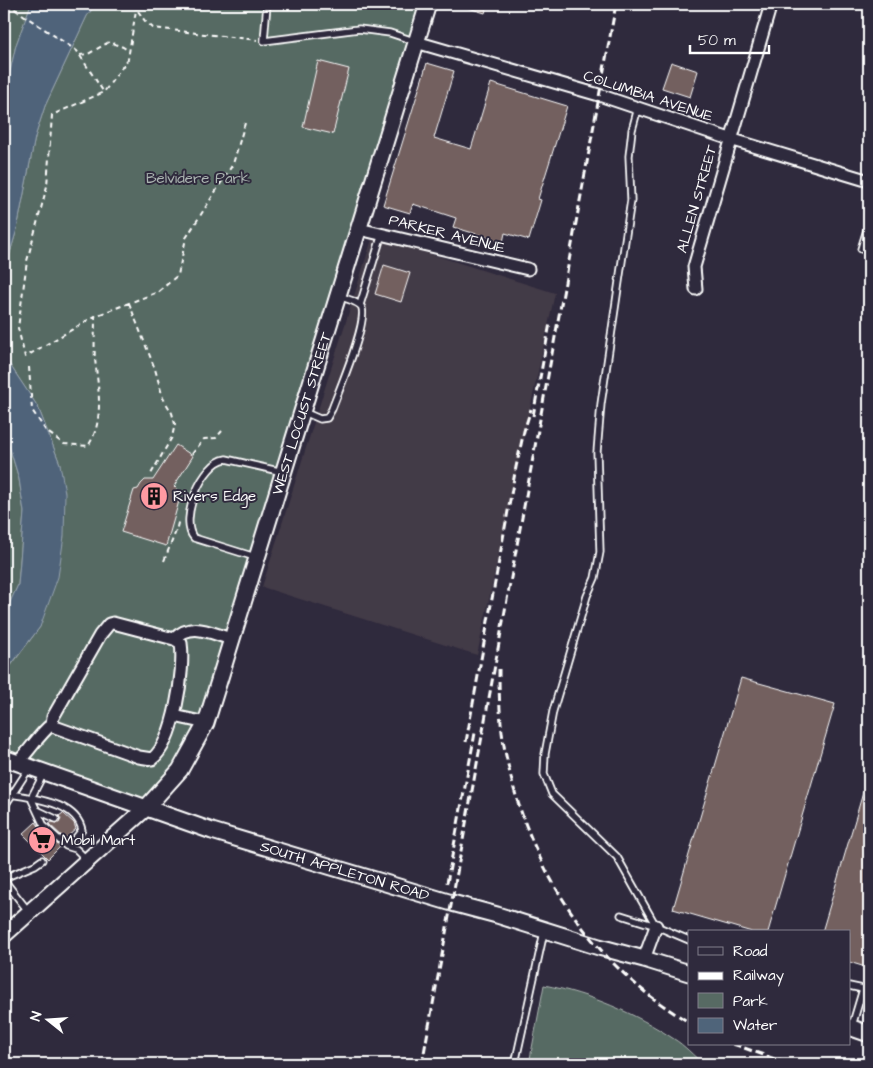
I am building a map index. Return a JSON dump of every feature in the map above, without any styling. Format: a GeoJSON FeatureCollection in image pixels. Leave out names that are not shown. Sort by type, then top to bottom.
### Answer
{"type":"FeatureCollection","features":[{"type":"Feature","properties":{"kind":"main road","name":"WEST LOCUST STREET"},"geometry":{"type":"LineString","coordinates":[[4,935],[145,809],[180,770],[206,724],[428,4]]}},
{"type":"Feature","properties":{"kind":"main road","name":"SOUTH APPLETON ROAD"},"geometry":{"type":"LineString","coordinates":[[24,765],[212,831],[688,973]]}},
{"type":"Feature","properties":{"kind":"main road"},"geometry":{"type":"LineString","coordinates":[[850,1028],[869,1034]]}},
{"type":"Feature","properties":{"kind":"street","name":"ALLEN STREET"},"geometry":{"type":"LineString","coordinates":[[696,289],[694,267],[771,4]]}},
{"type":"Feature","properties":{"kind":"street","name":"COLUMBIA AVENUE"},"geometry":{"type":"LineString","coordinates":[[416,42],[599,95],[730,139],[869,181]]}},
{"type":"Feature","properties":{"kind":"street","name":"PARKER AVENUE"},"geometry":{"type":"LineString","coordinates":[[359,229],[528,270]]}},
{"type":"Feature","properties":{"kind":"street"},"geometry":{"type":"LineString","coordinates":[[24,765],[28,753],[42,732],[52,724],[53,717],[100,635],[109,624],[113,623],[174,639],[181,643],[183,654],[178,699],[174,716],[159,751],[152,759],[54,727],[52,724]]}},
{"type":"Feature","properties":{"kind":"street"},"geometry":{"type":"LineString","coordinates":[[174,639],[181,632],[194,628],[231,639]]}},
{"type":"Feature","properties":{"kind":"street"},"geometry":{"type":"LineString","coordinates":[[174,716],[206,724]]}},
{"type":"Feature","properties":{"kind":"street"},"geometry":{"type":"LineString","coordinates":[[644,959],[656,926]]}},
{"type":"Feature","properties":{"kind":"lane"},"geometry":{"type":"LineString","coordinates":[[267,4],[264,41],[358,29],[390,33],[416,42]]}},
{"type":"Feature","properties":{"kind":"lane"},"geometry":{"type":"LineString","coordinates":[[638,108],[632,130],[629,156],[631,200],[601,404],[597,452],[600,552],[595,578],[587,596],[554,711],[545,754],[544,774],[552,794],[617,857],[656,926]]}},
{"type":"Feature","properties":{"kind":"lane"},"geometry":{"type":"LineString","coordinates":[[861,249],[869,223]]}},
{"type":"Feature","properties":{"kind":"lane"},"geometry":{"type":"LineString","coordinates":[[302,411],[320,419],[327,418],[332,410],[362,326],[362,309],[360,305],[382,234]]}},
{"type":"Feature","properties":{"kind":"lane"},"geometry":{"type":"LineString","coordinates":[[338,296],[360,305]]}},
{"type":"Feature","properties":{"kind":"lane"},"geometry":{"type":"LineString","coordinates":[[256,557],[194,538],[188,522],[198,486],[213,465],[220,460],[226,459],[283,472]]}},
{"type":"Feature","properties":{"kind":"lane"},"geometry":{"type":"LineString","coordinates":[[4,807],[12,794],[24,765]]}},
{"type":"Feature","properties":{"kind":"lane"},"geometry":{"type":"LineString","coordinates":[[24,765],[31,798],[44,826],[66,846],[76,849],[87,860]]}},
{"type":"Feature","properties":{"kind":"lane"},"geometry":{"type":"LineString","coordinates":[[12,794],[65,808],[81,822],[82,830],[74,840]]}},
{"type":"Feature","properties":{"kind":"lane"},"geometry":{"type":"LineString","coordinates":[[37,810],[56,819]]}},
{"type":"Feature","properties":{"kind":"lane"},"geometry":{"type":"LineString","coordinates":[[71,833],[76,849]]}},
{"type":"Feature","properties":{"kind":"lane"},"geometry":{"type":"LineString","coordinates":[[29,912],[4,879],[42,860]]}},
{"type":"Feature","properties":{"kind":"lane"},"geometry":{"type":"LineString","coordinates":[[621,915],[656,926],[688,940]]}},
{"type":"Feature","properties":{"kind":"lane"},"geometry":{"type":"LineString","coordinates":[[516,1064],[544,930]]}},
{"type":"Feature","properties":{"kind":"lane"},"geometry":{"type":"LineString","coordinates":[[850,986],[863,990],[850,1028]]}},
{"type":"Feature","properties":{"kind":"path"},"geometry":{"type":"LineString","coordinates":[[7,4],[77,51],[104,92]]}},
{"type":"Feature","properties":{"kind":"path"},"geometry":{"type":"LineString","coordinates":[[137,4],[128,59],[104,92],[52,115],[47,186],[27,261],[18,328],[25,357],[95,316],[158,292],[178,275],[186,238],[232,164],[245,123]]}},
{"type":"Feature","properties":{"kind":"path"},"geometry":{"type":"LineString","coordinates":[[137,9],[145,21],[153,28],[264,41]]}},
{"type":"Feature","properties":{"kind":"path"},"geometry":{"type":"LineString","coordinates":[[80,55],[88,54],[109,42],[124,47],[129,51]]}},
{"type":"Feature","properties":{"kind":"path"},"geometry":{"type":"LineString","coordinates":[[129,304],[155,369],[163,398],[172,413],[175,424],[172,436],[151,474]]}},
{"type":"Feature","properties":{"kind":"path"},"geometry":{"type":"LineString","coordinates":[[29,367],[32,410],[46,431],[64,444],[88,446],[95,436],[98,423],[94,342],[95,316]]}},
{"type":"Feature","properties":{"kind":"path"},"geometry":{"type":"LineString","coordinates":[[192,454],[204,439],[216,438],[222,431]]}},
{"type":"Feature","properties":{"kind":"path"},"geometry":{"type":"LineString","coordinates":[[164,561],[179,519]]}},
{"type":"Feature","properties":{"kind":"shaded area"},"geometry":{"type":"Polygon","coordinates":[[[373,236],[555,293],[477,655],[262,587],[373,236]]]}},
{"type":"Feature","properties":{"kind":"green space"},"geometry":{"type":"Polygon","coordinates":[[[4,4],[31,4],[16,45],[4,98],[4,4]]]}},
{"type":"Feature","properties":{"kind":"green space","name":"Belvidere Park"},"geometry":{"type":"Polygon","coordinates":[[[96,4],[428,4],[206,723],[145,809],[4,757],[4,675],[40,627],[60,464],[38,407],[4,356],[4,273],[17,229],[35,137],[45,106],[87,16],[96,4]]]}},
{"type":"Feature","properties":{"kind":"green space"},"geometry":{"type":"Polygon","coordinates":[[[4,429],[19,479],[24,512],[18,585],[4,615],[4,429]]]}},
{"type":"Feature","properties":{"kind":"green space"},"geometry":{"type":"Polygon","coordinates":[[[544,985],[595,999],[628,1013],[678,1041],[703,1064],[529,1064],[544,985]]]}},
{"type":"Feature","properties":{"kind":"water"},"geometry":{"type":"Polygon","coordinates":[[[31,4],[96,4],[87,16],[45,106],[35,137],[17,229],[4,273],[4,98],[16,45],[31,4]]]}},
{"type":"Feature","properties":{"kind":"water"},"geometry":{"type":"Polygon","coordinates":[[[4,356],[38,407],[60,464],[65,493],[64,536],[58,577],[40,627],[4,674],[4,615],[18,585],[24,512],[19,479],[4,429],[4,356]]]}},
{"type":"Feature","properties":{"kind":"building"},"geometry":{"type":"Polygon","coordinates":[[[462,4],[488,4],[485,13],[462,6],[462,4]]]}},
{"type":"Feature","properties":{"kind":"building"},"geometry":{"type":"Polygon","coordinates":[[[318,61],[349,69],[333,134],[303,127],[318,61]]]}},
{"type":"Feature","properties":{"kind":"building"},"geometry":{"type":"Polygon","coordinates":[[[671,62],[698,71],[690,97],[662,88],[671,62]]]}},
{"type":"Feature","properties":{"kind":"building"},"geometry":{"type":"Polygon","coordinates":[[[427,63],[454,71],[434,138],[471,149],[491,83],[567,106],[538,199],[541,200],[529,240],[505,233],[503,242],[453,227],[456,218],[413,204],[410,213],[383,205],[427,63]]]}},
{"type":"Feature","properties":{"kind":"building"},"geometry":{"type":"Polygon","coordinates":[[[384,265],[410,273],[401,302],[375,294],[384,265]]]}},
{"type":"Feature","properties":{"kind":"building","name":"Rivers Edge"},"geometry":{"type":"Polygon","coordinates":[[[176,445],[193,456],[174,486],[177,489],[174,500],[179,501],[166,546],[121,532],[134,490],[138,489],[145,480],[153,480],[176,445]]]}},
{"type":"Feature","properties":{"kind":"building"},"geometry":{"type":"Polygon","coordinates":[[[741,678],[835,704],[769,930],[745,930],[673,909],[741,678]]]}},
{"type":"Feature","properties":{"kind":"building"},"geometry":{"type":"Polygon","coordinates":[[[867,779],[869,779],[869,968],[850,962],[850,930],[823,930],[867,779]]]}},
{"type":"Feature","properties":{"kind":"building"},"geometry":{"type":"Polygon","coordinates":[[[63,813],[74,823],[76,829],[65,839],[49,824],[52,822],[59,823],[61,819],[59,816],[63,813]]]}},
{"type":"Feature","properties":{"kind":"building","name":"Mobil Mart"},"geometry":{"type":"Polygon","coordinates":[[[36,822],[60,847],[48,859],[23,834],[36,822]]]}},
{"type":"Feature","properties":{"kind":"railway"},"geometry":{"type":"LineString","coordinates":[[422,1064],[616,4]]}},
{"type":"Feature","properties":{"kind":"railway"},"geometry":{"type":"LineString","coordinates":[[533,416],[550,323]]}},
{"type":"Feature","properties":{"kind":"railway"},"geometry":{"type":"LineString","coordinates":[[466,742],[516,467],[531,409]]}},
{"type":"Feature","properties":{"kind":"railway"},"geometry":{"type":"LineString","coordinates":[[499,669],[500,715],[507,760],[517,800],[531,838],[549,875],[570,911],[595,943],[623,973],[655,999],[688,1021]]}},
{"type":"Feature","properties":{"kind":"railway"},"geometry":{"type":"LineString","coordinates":[[447,883],[475,733]]}},
{"type":"Feature","properties":{"kind":"railway"},"geometry":{"type":"LineString","coordinates":[[739,1046],[789,1064]]}},
{"type":"Feature","properties":{"kind":"place","name":"Rivers Edge"},"geometry":{"type":"Point","coordinates":[154,496]}},
{"type":"Feature","properties":{"kind":"place","name":"Mobil Mart"},"geometry":{"type":"Point","coordinates":[42,840]}}]}
